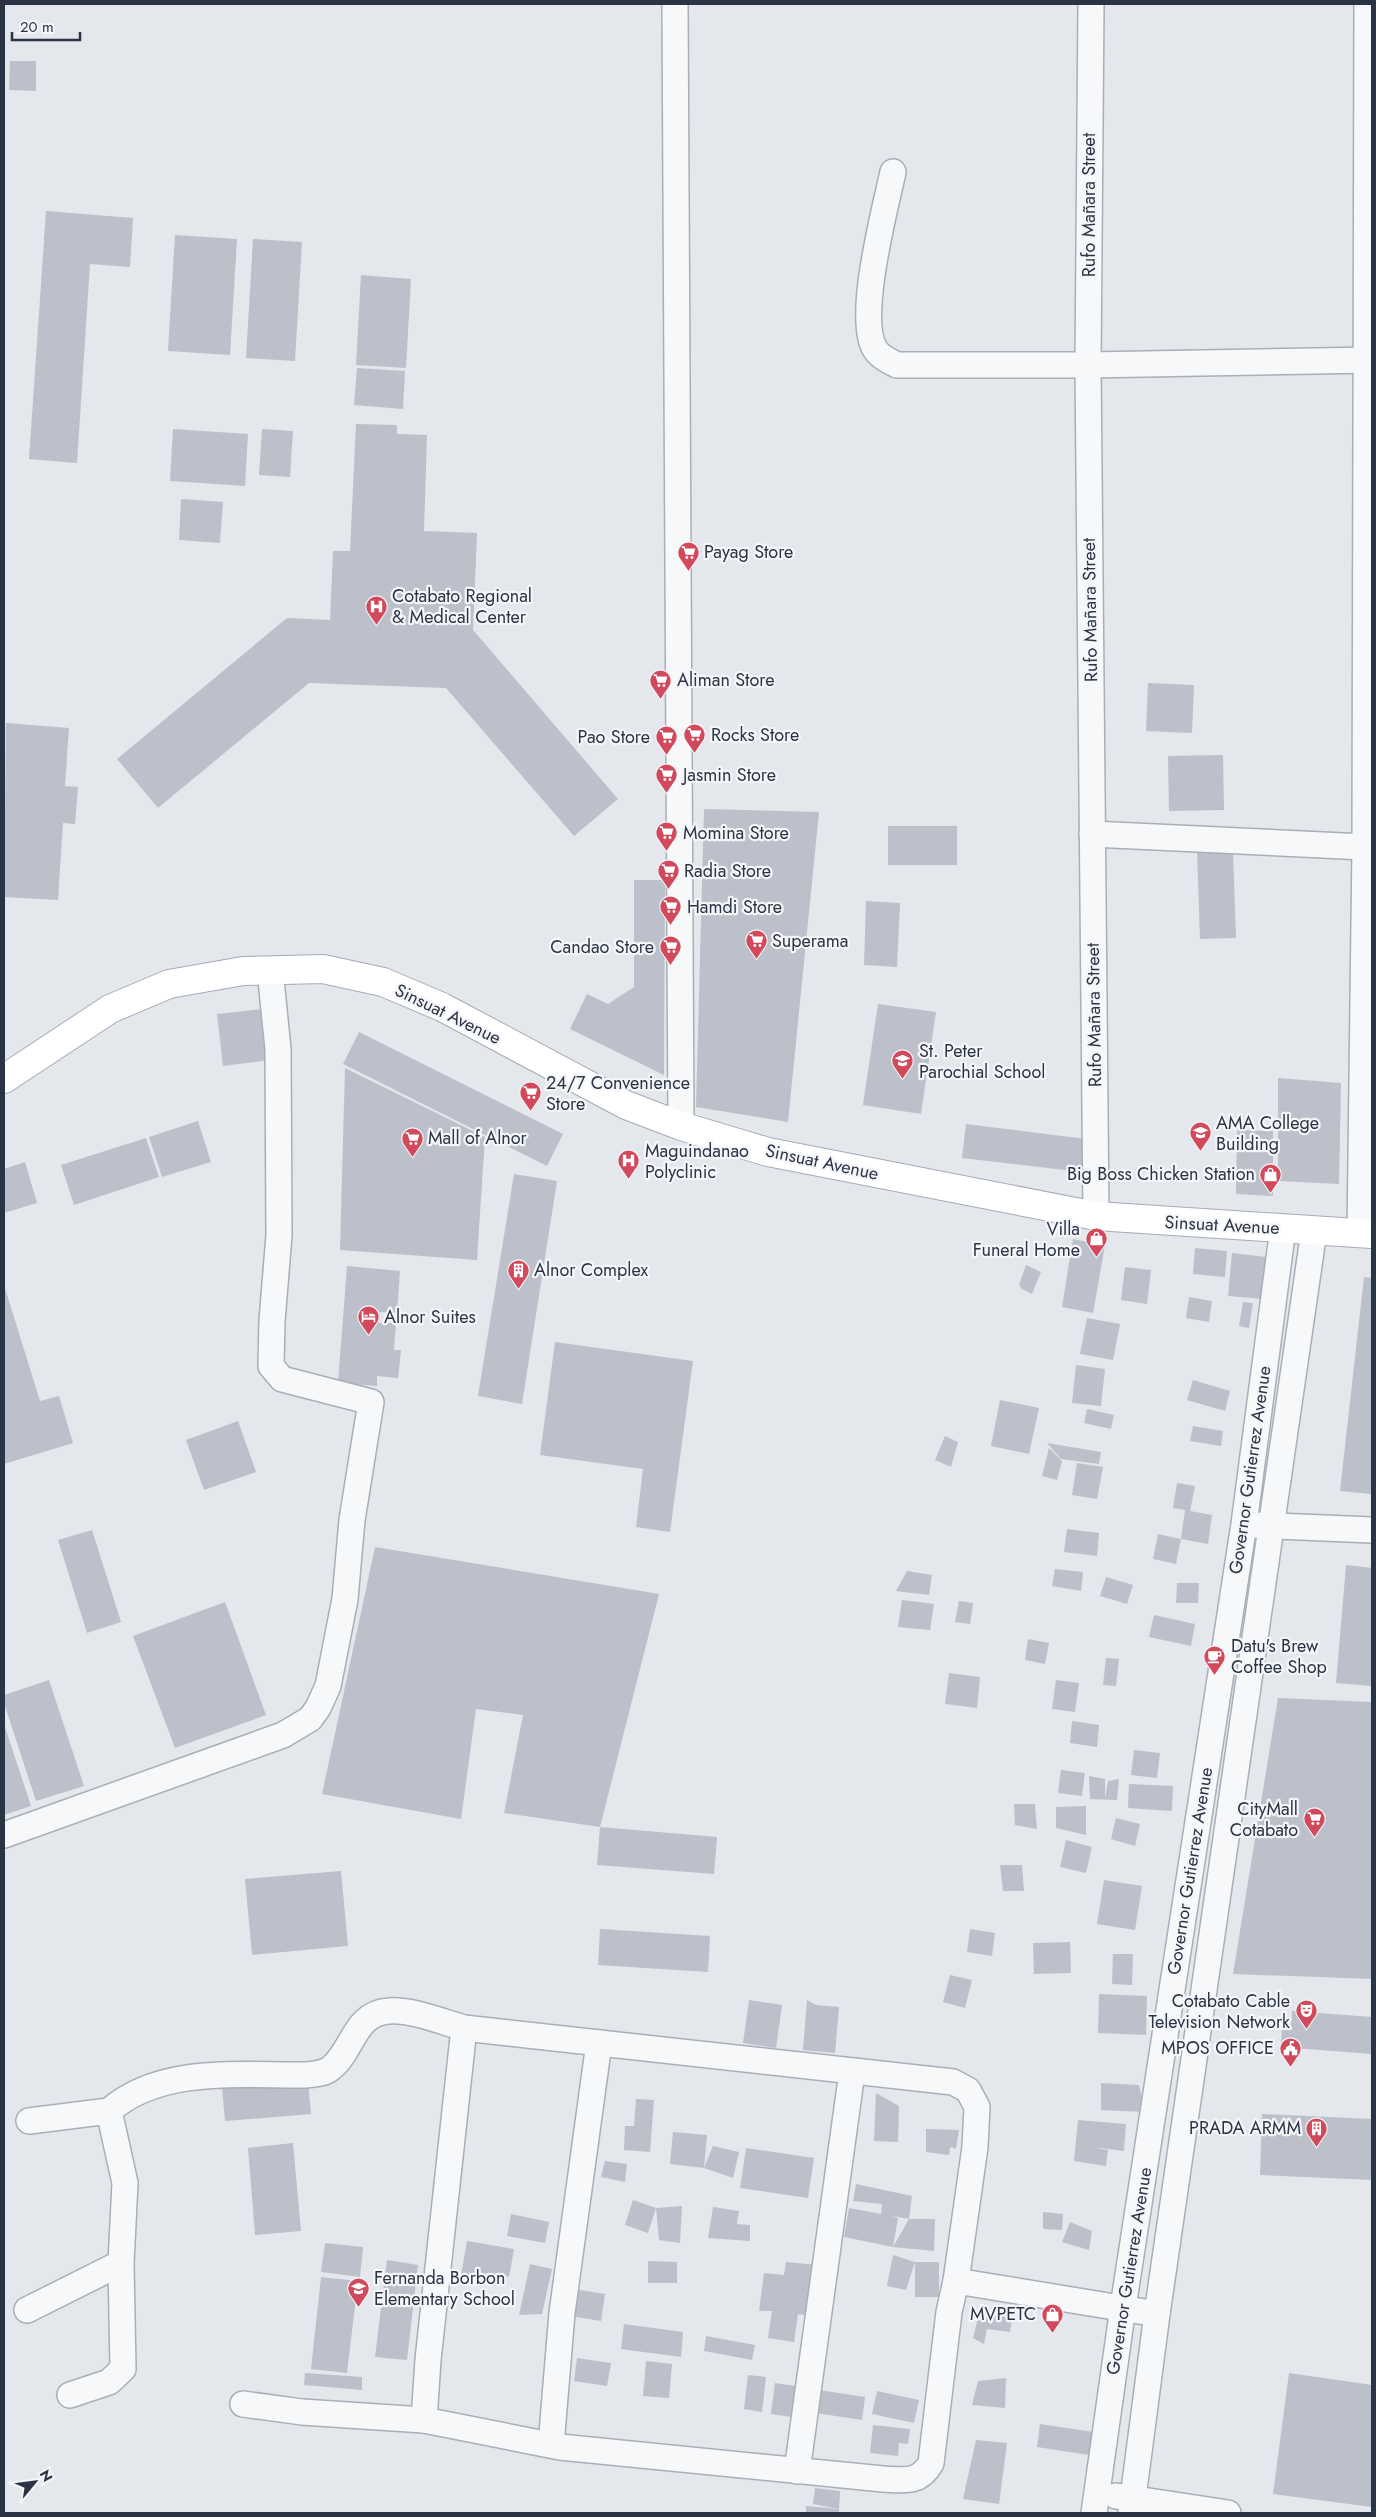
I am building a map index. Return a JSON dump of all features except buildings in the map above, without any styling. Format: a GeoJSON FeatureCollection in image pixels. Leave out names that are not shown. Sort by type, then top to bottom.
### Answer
{"type":"FeatureCollection","features":[{"type":"Feature","properties":{"kind":"main road","name":"Sinsuat Avenue"},"geometry":{"type":"LineString","coordinates":[[4,1079],[110,1009],[169,984],[243,971],[324,969],[384,982],[442,1007],[626,1105],[681,1126],[768,1152],[1096,1216],[1366,1234]]}},
{"type":"Feature","properties":{"kind":"street"},"geometry":{"type":"LineString","coordinates":[[675,4],[681,1126]]}},
{"type":"Feature","properties":{"kind":"street","name":"Rufo Mañara Street"},"geometry":{"type":"LineString","coordinates":[[1091,4],[1088,365],[1096,1216]]}},
{"type":"Feature","properties":{"kind":"street"},"geometry":{"type":"LineString","coordinates":[[1366,1234],[1368,980],[1365,847],[1368,783],[1369,360],[1367,4]]}},
{"type":"Feature","properties":{"kind":"street"},"geometry":{"type":"LineString","coordinates":[[893,172],[874,253],[870,337],[876,350],[885,359],[896,365],[1088,365],[1369,360]]}},
{"type":"Feature","properties":{"kind":"street"},"geometry":{"type":"LineString","coordinates":[[1092,834],[1365,847]]}},
{"type":"Feature","properties":{"kind":"street"},"geometry":{"type":"LineString","coordinates":[[4,1835],[283,1735],[310,1719],[318,1708],[328,1686],[345,1599],[352,1520],[371,1402],[282,1379],[271,1366],[272,1321],[279,1234],[278,1049],[270,970]]}},
{"type":"Feature","properties":{"kind":"street","name":"Governor Gutierrez Avenue"},"geometry":{"type":"LineString","coordinates":[[1095,2503],[1123,2307],[1244,1524],[1283,1228]]}},
{"type":"Feature","properties":{"kind":"street","name":"Governor Gutierrez Avenue"},"geometry":{"type":"LineString","coordinates":[[1132,2506],[1157,2314],[1314,1230]]}},
{"type":"Feature","properties":{"kind":"street"},"geometry":{"type":"LineString","coordinates":[[1244,1524],[1372,1530]]}},
{"type":"Feature","properties":{"kind":"street"},"geometry":{"type":"LineString","coordinates":[[29,2121],[109,2111],[122,2099],[150,2086],[185,2077],[306,2075],[324,2072],[337,2062],[362,2024],[372,2017],[389,2011],[464,2028],[953,2082],[968,2090],[977,2107],[975,2147],[943,2356],[931,2463],[925,2474],[912,2479],[883,2479],[551,2445],[424,2420],[302,2412],[243,2404]]}},
{"type":"Feature","properties":{"kind":"street"},"geometry":{"type":"LineString","coordinates":[[424,2420],[428,2360],[464,2028]]}},
{"type":"Feature","properties":{"kind":"street"},"geometry":{"type":"LineString","coordinates":[[551,2445],[562,2312],[599,2043]]}},
{"type":"Feature","properties":{"kind":"street"},"geometry":{"type":"LineString","coordinates":[[796,2470],[852,2072]]}},
{"type":"Feature","properties":{"kind":"street"},"geometry":{"type":"LineString","coordinates":[[70,2395],[110,2382],[123,2369],[125,2351],[121,2263],[125,2183],[109,2111]]}},
{"type":"Feature","properties":{"kind":"street"},"geometry":{"type":"LineString","coordinates":[[27,2310],[121,2263]]}},
{"type":"Feature","properties":{"kind":"street"},"geometry":{"type":"LineString","coordinates":[[956,2281],[1157,2314]]}},
{"type":"Feature","properties":{"kind":"street"},"geometry":{"type":"LineString","coordinates":[[1095,2503],[1228,2513]]}},
{"type":"Feature","properties":{"kind":"place","name":"Payag Store"},"geometry":{"type":"Point","coordinates":[688,571]}},
{"type":"Feature","properties":{"kind":"place","name":"Cotabato Regional & Medical Center"},"geometry":{"type":"Point","coordinates":[376,625]}},
{"type":"Feature","properties":{"kind":"place","name":"Aliman Store"},"geometry":{"type":"Point","coordinates":[661,699]}},
{"type":"Feature","properties":{"kind":"place","name":"Rocks Store"},"geometry":{"type":"Point","coordinates":[695,754]}},
{"type":"Feature","properties":{"kind":"place","name":"Pao Store"},"geometry":{"type":"Point","coordinates":[666,756]}},
{"type":"Feature","properties":{"kind":"place","name":"Jasmin Store"},"geometry":{"type":"Point","coordinates":[667,794]}},
{"type":"Feature","properties":{"kind":"place","name":"Momina Store"},"geometry":{"type":"Point","coordinates":[667,852]}},
{"type":"Feature","properties":{"kind":"place","name":"Radia Store"},"geometry":{"type":"Point","coordinates":[668,890]}},
{"type":"Feature","properties":{"kind":"place","name":"Hamdi Store"},"geometry":{"type":"Point","coordinates":[671,926]}},
{"type":"Feature","properties":{"kind":"place","name":"Superama"},"geometry":{"type":"Point","coordinates":[756,960]}},
{"type":"Feature","properties":{"kind":"place","name":"Candao Store"},"geometry":{"type":"Point","coordinates":[670,966]}},
{"type":"Feature","properties":{"kind":"place","name":"St. Peter Parochial School"},"geometry":{"type":"Point","coordinates":[903,1080]}},
{"type":"Feature","properties":{"kind":"place","name":"24/7 Convenience Store"},"geometry":{"type":"Point","coordinates":[530,1112]}},
{"type":"Feature","properties":{"kind":"place","name":"AMA College Building"},"geometry":{"type":"Point","coordinates":[1200,1152]}},
{"type":"Feature","properties":{"kind":"place","name":"Mall of Alnor"},"geometry":{"type":"Point","coordinates":[412,1157]}},
{"type":"Feature","properties":{"kind":"place","name":"Maguindanao Polyclinic"},"geometry":{"type":"Point","coordinates":[629,1180]}},
{"type":"Feature","properties":{"kind":"place","name":"Big Boss Chicken Station"},"geometry":{"type":"Point","coordinates":[1271,1193]}},
{"type":"Feature","properties":{"kind":"place","name":"Villa Funeral Home"},"geometry":{"type":"Point","coordinates":[1096,1258]}},
{"type":"Feature","properties":{"kind":"place","name":"Alnor Complex"},"geometry":{"type":"Point","coordinates":[518,1289]}},
{"type":"Feature","properties":{"kind":"place","name":"Alnor Suites"},"geometry":{"type":"Point","coordinates":[368,1336]}},
{"type":"Feature","properties":{"kind":"place","name":"Datu's Brew Coffee Shop"},"geometry":{"type":"Point","coordinates":[1215,1675]}},
{"type":"Feature","properties":{"kind":"place","name":"CityMall Cotabato"},"geometry":{"type":"Point","coordinates":[1314,1838]}},
{"type":"Feature","properties":{"kind":"place","name":"Cotabato Cable Television Network"},"geometry":{"type":"Point","coordinates":[1306,2030]}},
{"type":"Feature","properties":{"kind":"place","name":"MPOS OFFICE"},"geometry":{"type":"Point","coordinates":[1290,2067]}},
{"type":"Feature","properties":{"kind":"place","name":"PRADA ARMM"},"geometry":{"type":"Point","coordinates":[1317,2147]}},
{"type":"Feature","properties":{"kind":"place","name":"Fernanda Borbon Elementary School"},"geometry":{"type":"Point","coordinates":[358,2307]}},
{"type":"Feature","properties":{"kind":"place","name":"MVPETC"},"geometry":{"type":"Point","coordinates":[1052,2333]}}]}
